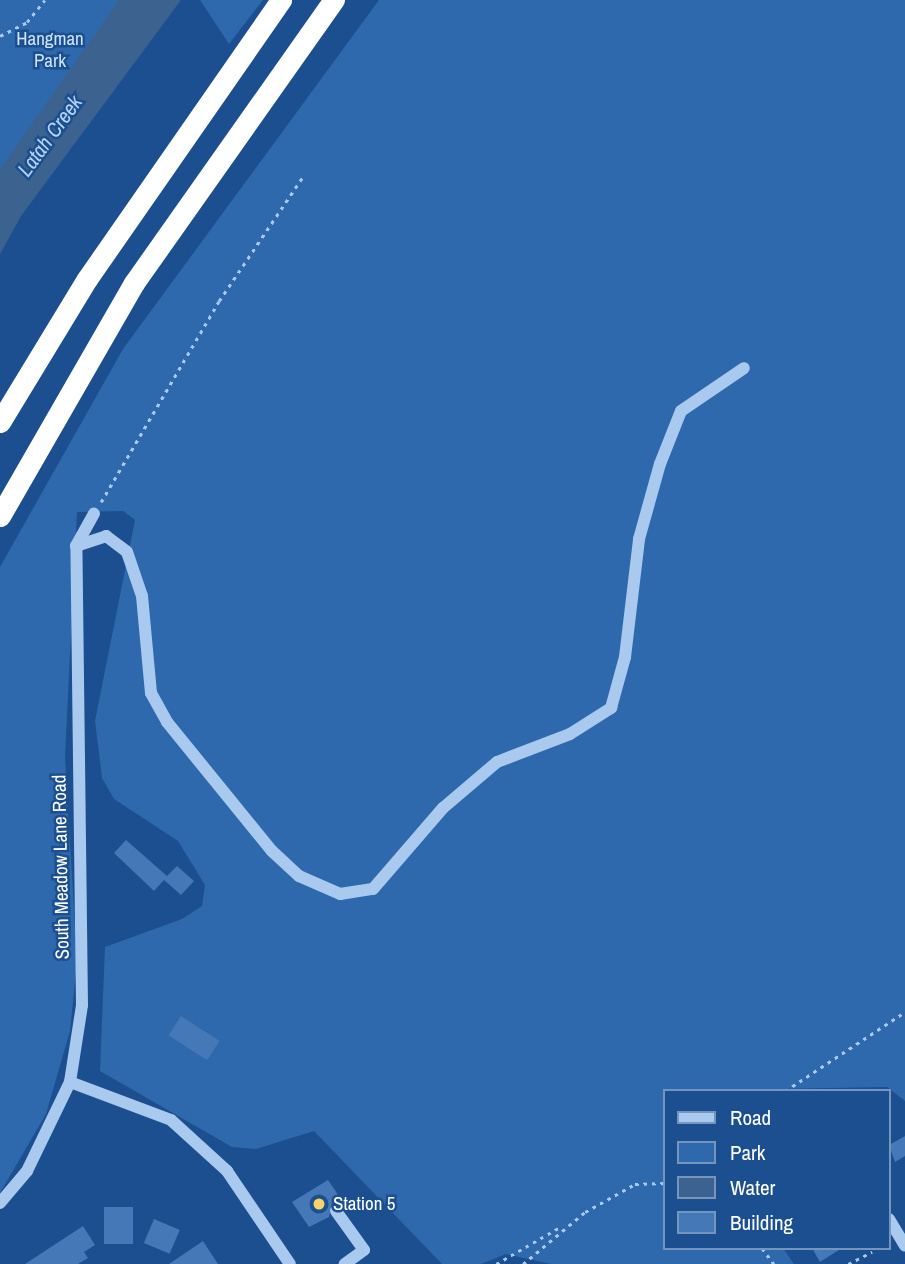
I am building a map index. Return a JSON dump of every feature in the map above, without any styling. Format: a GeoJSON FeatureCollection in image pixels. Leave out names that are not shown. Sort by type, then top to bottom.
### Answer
{"type":"FeatureCollection","features":[{"type":"Feature","properties":{"kind":"highway"},"geometry":{"type":"LineString","coordinates":[[0,422],[87,279],[281,0]]}},
{"type":"Feature","properties":{"kind":"highway"},"geometry":{"type":"LineString","coordinates":[[0,516],[134,283],[334,0]]}},
{"type":"Feature","properties":{"kind":"street"},"geometry":{"type":"LineString","coordinates":[[76,546],[106,536],[127,552],[142,596],[151,692],[167,722],[272,851],[299,876],[341,894],[373,889],[443,808],[497,762],[570,734],[611,708],[625,657],[639,539],[660,464],[681,411],[744,368]]}},
{"type":"Feature","properties":{"kind":"street"},"geometry":{"type":"LineString","coordinates":[[76,546],[94,514]]}},
{"type":"Feature","properties":{"kind":"street","name":"South Meadow Lane Road"},"geometry":{"type":"LineString","coordinates":[[0,1203],[27,1171],[70,1082],[82,1005],[76,546]]}},
{"type":"Feature","properties":{"kind":"street"},"geometry":{"type":"LineString","coordinates":[[70,1082],[171,1121],[227,1171],[290,1264]]}},
{"type":"Feature","properties":{"kind":"street"},"geometry":{"type":"LineString","coordinates":[[336,1212],[364,1250],[345,1264]]}},
{"type":"Feature","properties":{"kind":"street"},"geometry":{"type":"LineString","coordinates":[[891,1222],[905,1246]]}},
{"type":"Feature","properties":{"kind":"path"},"geometry":{"type":"LineString","coordinates":[[0,36],[27,22],[45,0]]}},
{"type":"Feature","properties":{"kind":"path"},"geometry":{"type":"LineString","coordinates":[[94,514],[219,301],[304,175]]}},
{"type":"Feature","properties":{"kind":"path"},"geometry":{"type":"LineString","coordinates":[[788,1089],[905,1012]]}},
{"type":"Feature","properties":{"kind":"path"},"geometry":{"type":"LineString","coordinates":[[496,1264],[635,1184],[664,1183]]}},
{"type":"Feature","properties":{"kind":"path"},"geometry":{"type":"LineString","coordinates":[[523,1264],[565,1225]]}},
{"type":"Feature","properties":{"kind":"path"},"geometry":{"type":"LineString","coordinates":[[848,1264],[872,1252]]}},
{"type":"Feature","properties":{"kind":"green space","name":"Hangman Park"},"geometry":{"type":"Polygon","coordinates":[[[0,0],[150,0],[0,205],[0,0]]]}},
{"type":"Feature","properties":{"kind":"green space"},"geometry":{"type":"Polygon","coordinates":[[[200,0],[263,0],[229,44],[200,0]]]}},
{"type":"Feature","properties":{"kind":"green space"},"geometry":{"type":"Polygon","coordinates":[[[379,0],[905,0],[905,1101],[887,1087],[664,1089],[664,1250],[784,1250],[794,1264],[551,1264],[506,1254],[481,1264],[442,1264],[314,1131],[256,1149],[232,1147],[100,1071],[105,947],[182,919],[202,906],[205,885],[178,841],[114,799],[102,778],[95,721],[135,520],[123,511],[77,512],[65,757],[77,962],[70,1031],[46,1114],[0,1193],[0,567],[123,349],[379,0]]]}},
{"type":"Feature","properties":{"kind":"water","name":"Latah Creek"},"geometry":{"type":"Polygon","coordinates":[[[119,0],[181,0],[21,216],[0,254],[0,169],[119,0]]]}},
{"type":"Feature","properties":{"kind":"building"},"geometry":{"type":"Polygon","coordinates":[[[126,840],[167,876],[177,866],[194,881],[181,895],[164,880],[154,891],[114,853],[126,840]]]}},
{"type":"Feature","properties":{"kind":"building"},"geometry":{"type":"Polygon","coordinates":[[[181,1016],[220,1041],[207,1060],[168,1035],[181,1016]]]}},
{"type":"Feature","properties":{"kind":"building"},"geometry":{"type":"Polygon","coordinates":[[[905,1136],[905,1156],[895,1162],[891,1151],[891,1144],[905,1136]]]}},
{"type":"Feature","properties":{"kind":"building","name":"Station 5"},"geometry":{"type":"Polygon","coordinates":[[[328,1180],[345,1205],[332,1204],[329,1217],[309,1227],[292,1202],[328,1180]]]}},
{"type":"Feature","properties":{"kind":"building"},"geometry":{"type":"Polygon","coordinates":[[[104,1207],[133,1207],[133,1244],[104,1244],[104,1207]]]}},
{"type":"Feature","properties":{"kind":"building"},"geometry":{"type":"Polygon","coordinates":[[[154,1219],[180,1230],[170,1254],[144,1243],[154,1219]]]}},
{"type":"Feature","properties":{"kind":"building"},"geometry":{"type":"Polygon","coordinates":[[[83,1226],[95,1245],[84,1252],[88,1258],[78,1264],[25,1264],[83,1226]]]}},
{"type":"Feature","properties":{"kind":"building"},"geometry":{"type":"Polygon","coordinates":[[[203,1241],[218,1264],[169,1264],[203,1241]]]}},
{"type":"Feature","properties":{"kind":"building"},"geometry":{"type":"Polygon","coordinates":[[[813,1250],[839,1250],[820,1262],[813,1250]]]}},
{"type":"Feature","properties":{"kind":"place","name":"Station 5"},"geometry":{"type":"Point","coordinates":[319,1204]}}]}
